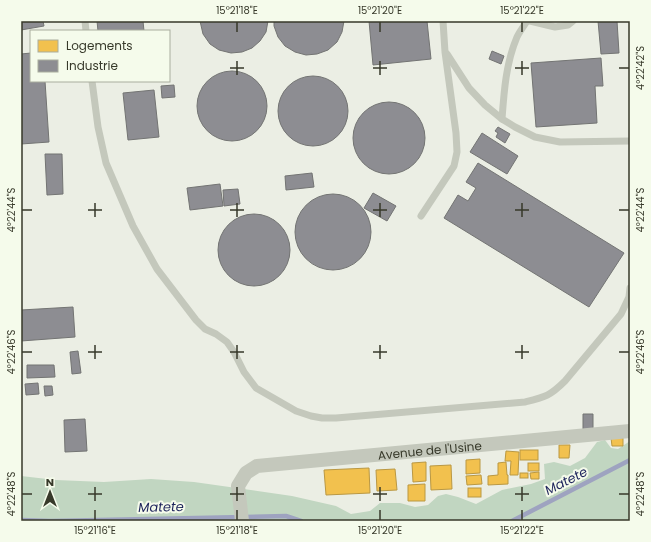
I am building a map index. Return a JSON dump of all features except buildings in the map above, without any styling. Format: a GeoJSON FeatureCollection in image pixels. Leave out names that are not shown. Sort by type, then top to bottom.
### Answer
{"type":"FeatureCollection","features":[{"type":"Feature","properties":{"kind":"street","name":"Avenue de l'Usine"},"geometry":{"type":"LineString","coordinates":[[242,521],[238,486],[246,473],[257,466],[630,431]]}},
{"type":"Feature","properties":{"kind":"lane"},"geometry":{"type":"LineString","coordinates":[[422,216],[454,166],[457,152],[445,52],[443,21]]}},
{"type":"Feature","properties":{"kind":"lane"},"geometry":{"type":"LineString","coordinates":[[502,119],[509,59],[518,35],[529,21],[555,27],[568,25],[573,21]]}},
{"type":"Feature","properties":{"kind":"lane"},"geometry":{"type":"LineString","coordinates":[[445,52],[469,88],[485,105],[502,119],[534,137],[560,142],[630,141]]}},
{"type":"Feature","properties":{"kind":"lane"},"geometry":{"type":"LineString","coordinates":[[92,82],[98,127],[106,163],[133,226],[157,269],[196,320],[205,329],[216,334],[227,342],[244,372],[256,388],[296,411],[322,418],[336,418],[525,402],[544,398],[565,382],[621,314],[630,297],[630,288]]}},
{"type":"Feature","properties":{"kind":"green space"},"geometry":{"type":"Polygon","coordinates":[[[605,440],[611,448],[618,449],[630,441],[630,520],[627,521],[21,521],[21,476],[56,480],[104,482],[151,479],[194,482],[292,496],[336,506],[351,514],[370,511],[380,503],[400,503],[415,507],[428,505],[438,496],[446,494],[476,504],[502,490],[531,484],[545,479],[544,464],[554,462],[570,466],[585,458],[597,442],[605,440]]]}},
{"type":"Feature","properties":{"kind":"waterway","name":"Matete"},"geometry":{"type":"LineString","coordinates":[[512,521],[630,460]]}},
{"type":"Feature","properties":{"kind":"waterway","name":"Matete"},"geometry":{"type":"LineString","coordinates":[[21,520],[51,521],[286,516],[301,521]]}}]}
